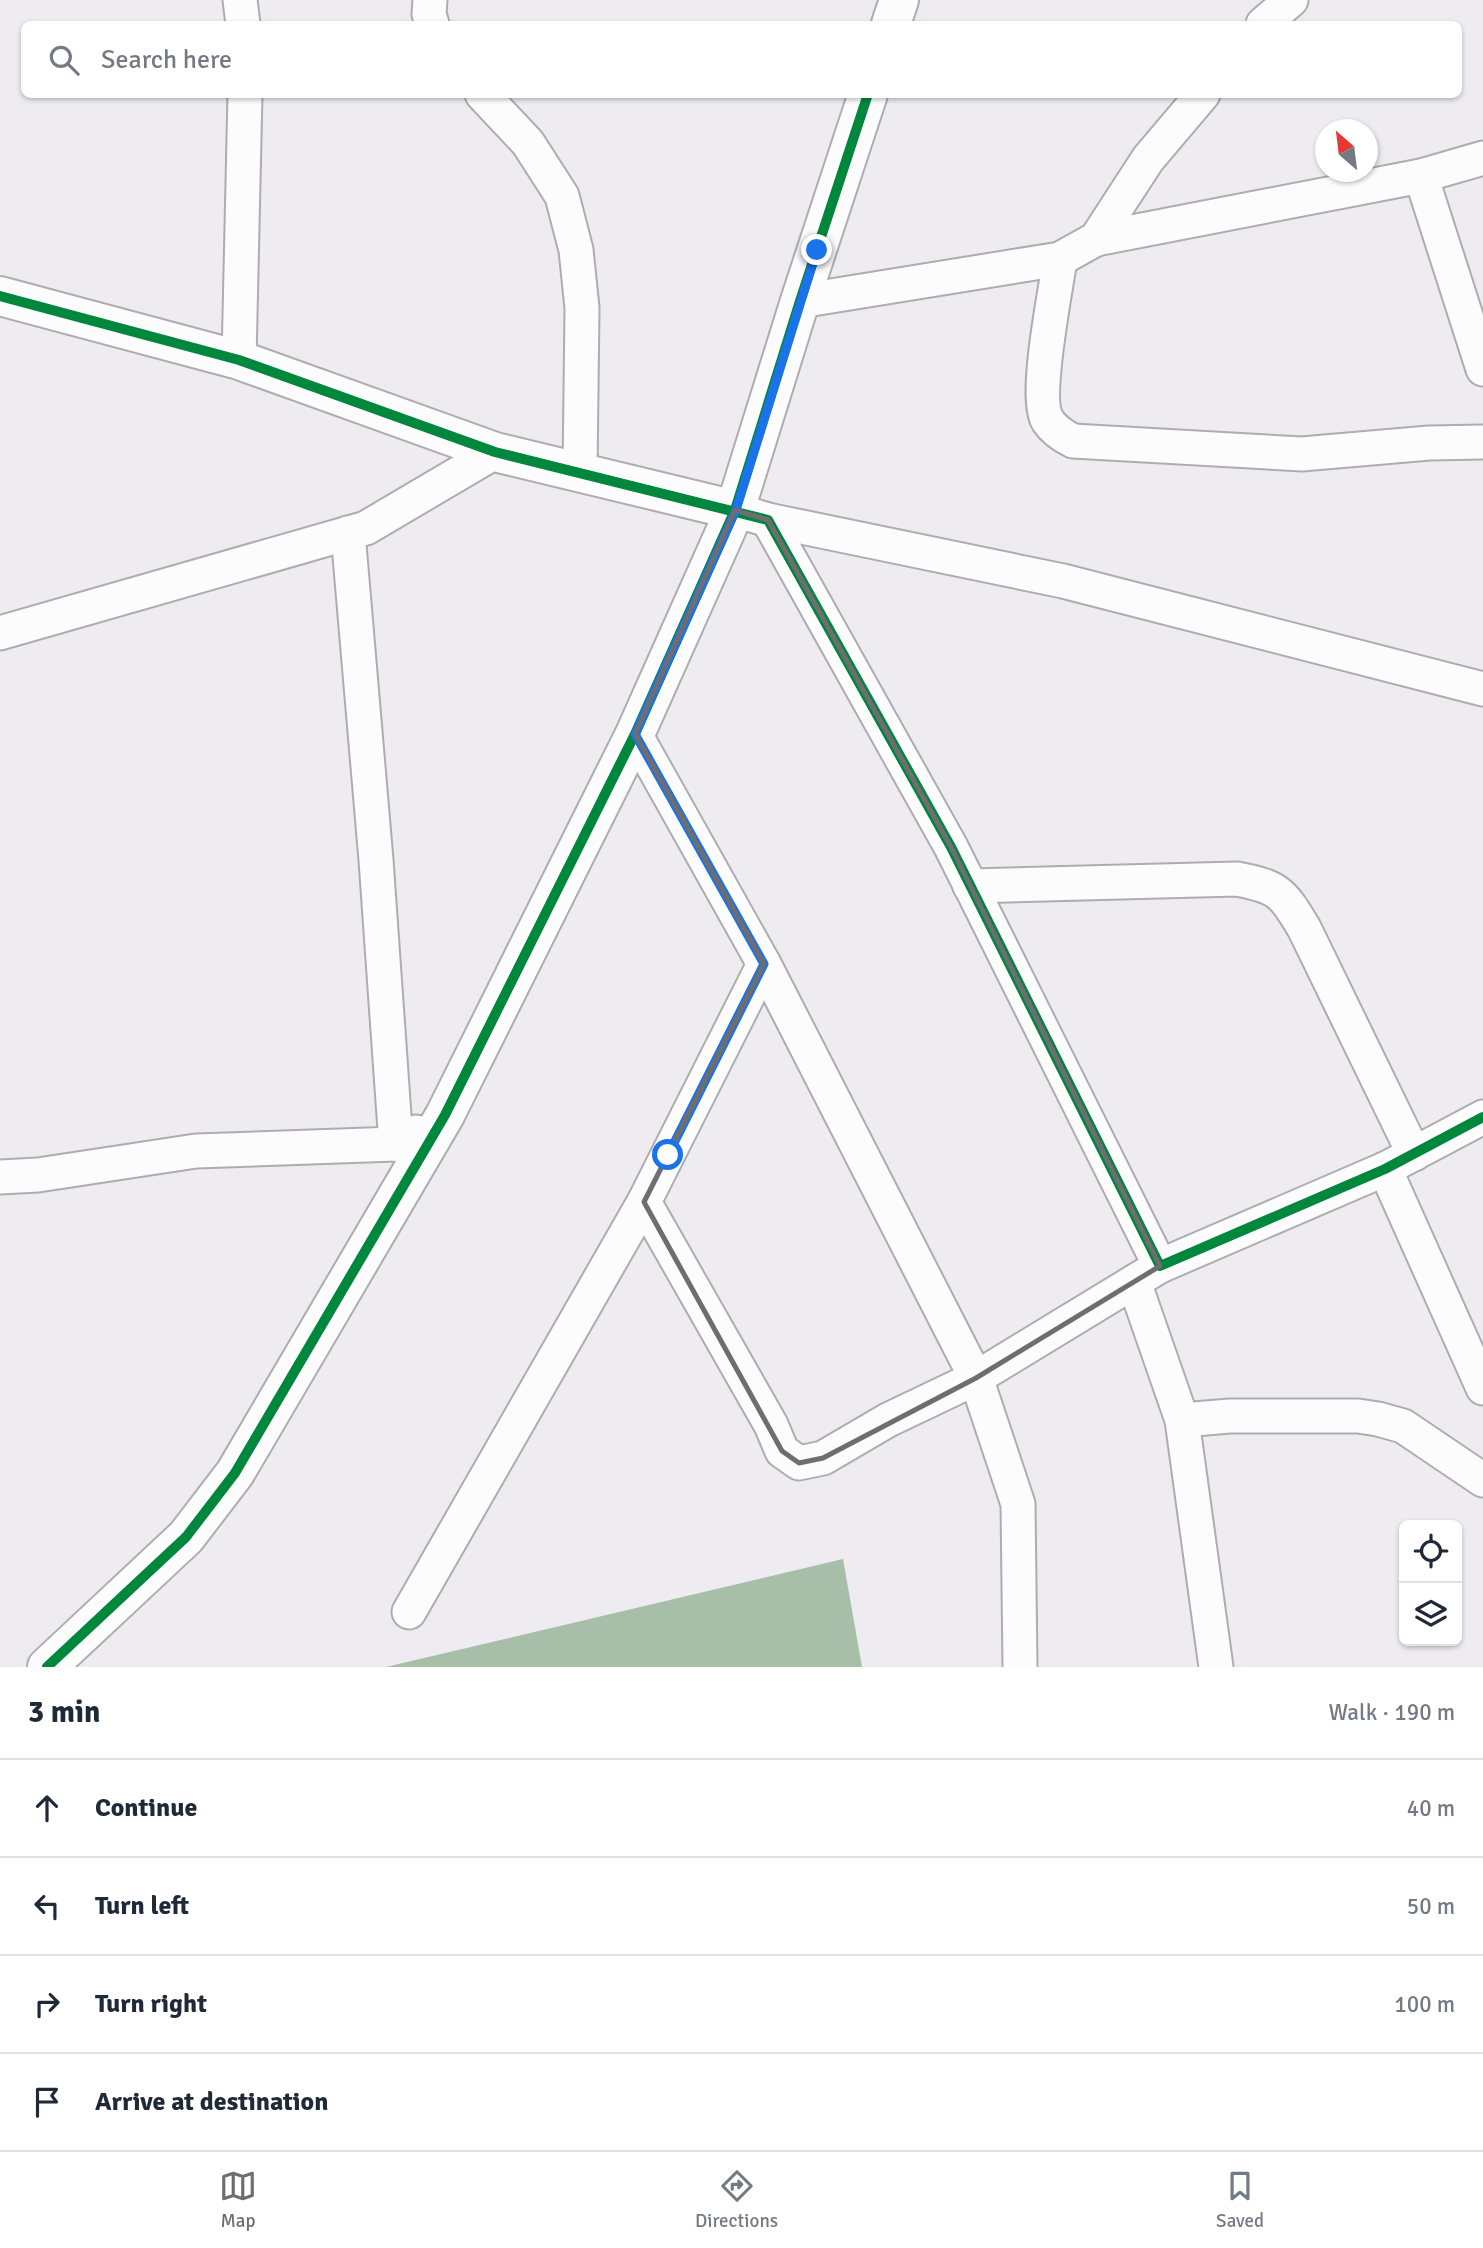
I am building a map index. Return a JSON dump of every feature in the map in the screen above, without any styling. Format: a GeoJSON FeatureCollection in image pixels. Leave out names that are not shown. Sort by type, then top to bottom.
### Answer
{"type":"FeatureCollection","features":[{"type":"Feature","properties":{"kind":"street"},"geometry":{"type":"LineString","coordinates":[[240,0],[243,21]]}},
{"type":"Feature","properties":{"kind":"street"},"geometry":{"type":"LineString","coordinates":[[430,0],[431,21]]}},
{"type":"Feature","properties":{"kind":"street"},"geometry":{"type":"LineString","coordinates":[[892,21],[900,0]]}},
{"type":"Feature","properties":{"kind":"street"},"geometry":{"type":"LineString","coordinates":[[1266,21],[1291,0]]}},
{"type":"Feature","properties":{"kind":"street"},"geometry":{"type":"LineString","coordinates":[[239,360],[245,98]]}},
{"type":"Feature","properties":{"kind":"street"},"geometry":{"type":"LineString","coordinates":[[486,98],[528,143],[562,196],[576,250],[582,308],[580,471]]}},
{"type":"Feature","properties":{"kind":"street"},"geometry":{"type":"LineString","coordinates":[[47,1667],[186,1537],[235,1473],[445,1115],[635,734],[752,515],[800,302],[867,98]]}},
{"type":"Feature","properties":{"kind":"street"},"geometry":{"type":"LineString","coordinates":[[1096,239],[1148,159],[1200,98]]}},
{"type":"Feature","properties":{"kind":"street"},"geometry":{"type":"LineString","coordinates":[[800,302],[1060,258],[1096,239],[1421,176],[1483,158]]}},
{"type":"Feature","properties":{"kind":"street"},"geometry":{"type":"LineString","coordinates":[[1421,176],[1483,369]]}},
{"type":"Feature","properties":{"kind":"street"},"geometry":{"type":"LineString","coordinates":[[1060,258],[1041,392],[1046,419],[1058,432],[1073,441],[1302,454],[1429,443],[1483,442]]}},
{"type":"Feature","properties":{"kind":"street"},"geometry":{"type":"LineString","coordinates":[[0,296],[239,360],[495,452],[752,515],[1063,581],[1483,689]]}},
{"type":"Feature","properties":{"kind":"street"},"geometry":{"type":"LineString","coordinates":[[0,633],[366,528],[495,452]]}},
{"type":"Feature","properties":{"kind":"street"},"geometry":{"type":"LineString","coordinates":[[752,515],[951,847],[1147,1274],[1182,1420],[1216,1667]]}},
{"type":"Feature","properties":{"kind":"street"},"geometry":{"type":"LineString","coordinates":[[348,533],[376,860],[396,1144]]}},
{"type":"Feature","properties":{"kind":"street"},"geometry":{"type":"LineString","coordinates":[[635,734],[764,964],[976,1378],[1018,1504],[1020,1667]]}},
{"type":"Feature","properties":{"kind":"street"},"geometry":{"type":"LineString","coordinates":[[970,886],[1237,879],[1265,884],[1286,898],[1304,928],[1399,1162],[1483,1388]]}},
{"type":"Feature","properties":{"kind":"street"},"geometry":{"type":"LineString","coordinates":[[409,1612],[644,1202],[764,964]]}},
{"type":"Feature","properties":{"kind":"street"},"geometry":{"type":"LineString","coordinates":[[0,1177],[38,1175],[196,1152],[396,1144],[445,1115]]}},
{"type":"Feature","properties":{"kind":"street"},"geometry":{"type":"LineString","coordinates":[[644,1202],[771,1425],[782,1451],[799,1463],[823,1458],[888,1420],[976,1378],[1147,1274],[1399,1162],[1483,1117]]}},
{"type":"Feature","properties":{"kind":"street"},"geometry":{"type":"LineString","coordinates":[[1182,1420],[1230,1416],[1358,1416],[1378,1419],[1403,1426],[1483,1480]]}},
{"type":"Feature","properties":{"kind":"highlighted area"},"geometry":{"type":"Polygon","coordinates":[[[735,510],[768,520],[951,847],[1160,1266],[976,1378],[823,1458],[799,1463],[782,1451],[644,1202],[764,964],[635,734],[735,510]]]}},
{"type":"Feature","properties":{"kind":"shaded area"},"geometry":{"type":"Polygon","coordinates":[[[843,1559],[862,1667],[386,1667],[843,1559]]]}},
{"type":"Feature","properties":{"kind":"cycle path"},"geometry":{"type":"LineString","coordinates":[[47,1667],[186,1537],[235,1473],[445,1115],[635,734],[735,510],[867,98]]}},
{"type":"Feature","properties":{"kind":"cycle path"},"geometry":{"type":"LineString","coordinates":[[0,296],[239,360],[495,452],[768,520],[951,847],[1160,1266],[1385,1169],[1483,1117]]}},
{"type":"Feature","properties":{"kind":"route"},"geometry":{"type":"LineString","coordinates":[[668,1155],[764,964],[635,734],[736,510],[817,250]]}}]}
